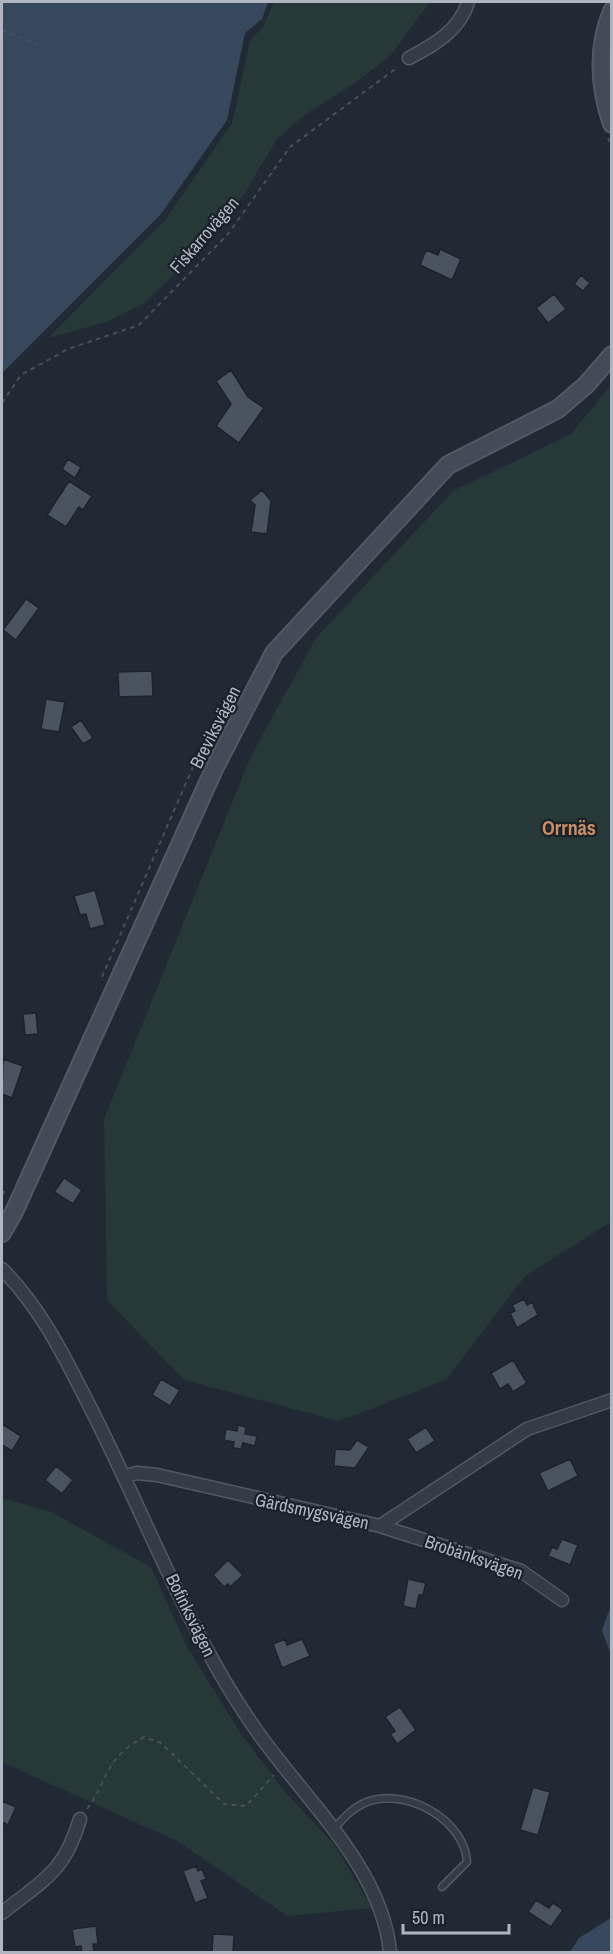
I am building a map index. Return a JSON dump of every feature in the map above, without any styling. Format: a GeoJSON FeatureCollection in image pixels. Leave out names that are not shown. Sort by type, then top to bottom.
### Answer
{"type":"FeatureCollection","features":[{"type":"Feature","properties":{"kind":"main road"},"geometry":{"type":"LineString","coordinates":[[612,11],[606,26],[600,67],[612,124]]}},
{"type":"Feature","properties":{"kind":"main road","name":"Breviksvägen"},"geometry":{"type":"LineString","coordinates":[[2,1233],[19,1201],[215,767],[274,653],[448,465],[558,409],[586,385],[612,355]]}},
{"type":"Feature","properties":{"kind":"street"},"geometry":{"type":"LineString","coordinates":[[410,58],[439,42],[464,15],[468,2]]}},
{"type":"Feature","properties":{"kind":"street","name":"Bofinksvägen"},"geometry":{"type":"LineString","coordinates":[[2,1269],[25,1292],[52,1332],[125,1476],[212,1657],[252,1725],[333,1830],[379,1902],[390,1953]]}},
{"type":"Feature","properties":{"kind":"street","name":"Gärdsmygsvägen"},"geometry":{"type":"LineString","coordinates":[[125,1476],[137,1473],[157,1475],[380,1526],[527,1430],[612,1400]]}},
{"type":"Feature","properties":{"kind":"street","name":"Brobänksvägen"},"geometry":{"type":"LineString","coordinates":[[380,1526],[521,1571],[561,1600]]}},
{"type":"Feature","properties":{"kind":"street"},"geometry":{"type":"LineString","coordinates":[[2,1913],[53,1873],[72,1845],[80,1819]]}},
{"type":"Feature","properties":{"kind":"lane"},"geometry":{"type":"LineString","coordinates":[[333,1830],[356,1806],[374,1799],[406,1800],[421,1807],[448,1822],[466,1848],[467,1862],[442,1887]]}},
{"type":"Feature","properties":{"kind":"path"},"geometry":{"type":"LineString","coordinates":[[2,30],[38,45]]}},
{"type":"Feature","properties":{"kind":"path","name":"Fiskarrovägen"},"geometry":{"type":"LineString","coordinates":[[2,403],[21,375],[68,349],[140,325],[228,234],[290,147],[410,58]]}},
{"type":"Feature","properties":{"kind":"path"},"geometry":{"type":"LineString","coordinates":[[99,983],[202,746],[235,694]]}},
{"type":"Feature","properties":{"kind":"path"},"geometry":{"type":"LineString","coordinates":[[2,1195],[8,1187]]}},
{"type":"Feature","properties":{"kind":"path"},"geometry":{"type":"LineString","coordinates":[[80,1819],[92,1803],[110,1764],[124,1748],[144,1737],[161,1743],[224,1804],[246,1806],[282,1766]]}},
{"type":"Feature","properties":{"kind":"shaded area"},"geometry":{"type":"Polygon","coordinates":[[[274,2],[430,2],[391,55],[355,83],[303,116],[276,140],[245,193],[207,243],[145,303],[106,322],[48,338],[165,220],[232,123],[250,40],[263,27],[274,2]]]}},
{"type":"Feature","properties":{"kind":"shaded area"},"geometry":{"type":"Polygon","coordinates":[[[611,385],[611,1222],[525,1276],[446,1380],[339,1421],[184,1380],[107,1300],[104,1119],[251,756],[316,638],[453,491],[571,434],[611,385]]]}},
{"type":"Feature","properties":{"kind":"shaded area"},"geometry":{"type":"Polygon","coordinates":[[[2,1498],[51,1512],[151,1567],[187,1647],[241,1734],[285,1792],[334,1844],[372,1908],[288,1916],[177,1841],[2,1762],[2,1498]]]}},
{"type":"Feature","properties":{"kind":"water"},"geometry":{"type":"Polygon","coordinates":[[[2,2],[268,2],[262,19],[245,33],[227,120],[161,214],[2,373],[2,2]]]}},
{"type":"Feature","properties":{"kind":"water"},"geometry":{"type":"Polygon","coordinates":[[[611,1605],[611,1655],[602,1630],[611,1605]]]}},
{"type":"Feature","properties":{"kind":"water"},"geometry":{"type":"Polygon","coordinates":[[[611,1918],[611,1952],[570,1952],[579,1938],[611,1918]]]}},
{"type":"Feature","properties":{"kind":"building"},"geometry":{"type":"Polygon","coordinates":[[[440,249],[461,259],[452,280],[420,265],[426,250],[438,255],[440,249]]]}},
{"type":"Feature","properties":{"kind":"building"},"geometry":{"type":"Polygon","coordinates":[[[581,275],[590,283],[583,291],[574,284],[581,275]]]}},
{"type":"Feature","properties":{"kind":"building"},"geometry":{"type":"Polygon","coordinates":[[[554,294],[566,309],[548,323],[536,308],[554,294]]]}},
{"type":"Feature","properties":{"kind":"building"},"geometry":{"type":"Polygon","coordinates":[[[231,370],[248,397],[264,408],[239,443],[216,426],[231,404],[216,381],[231,370]]]}},
{"type":"Feature","properties":{"kind":"building"},"geometry":{"type":"Polygon","coordinates":[[[68,459],[81,467],[75,478],[62,469],[68,459]]]}},
{"type":"Feature","properties":{"kind":"building"},"geometry":{"type":"Polygon","coordinates":[[[69,481],[92,496],[83,510],[79,507],[66,527],[47,515],[69,481]]]}},
{"type":"Feature","properties":{"kind":"building"},"geometry":{"type":"Polygon","coordinates":[[[262,490],[271,501],[267,534],[251,532],[255,505],[250,500],[262,490]]]}},
{"type":"Feature","properties":{"kind":"building"},"geometry":{"type":"Polygon","coordinates":[[[26,599],[39,608],[16,640],[3,630],[26,599]]]}},
{"type":"Feature","properties":{"kind":"building"},"geometry":{"type":"Polygon","coordinates":[[[152,671],[153,696],[119,697],[118,672],[152,671]]]}},
{"type":"Feature","properties":{"kind":"building"},"geometry":{"type":"Polygon","coordinates":[[[46,699],[65,702],[59,732],[41,729],[46,699]]]}},
{"type":"Feature","properties":{"kind":"building"},"geometry":{"type":"Polygon","coordinates":[[[81,720],[93,738],[83,744],[71,727],[81,720]]]}},
{"type":"Feature","properties":{"kind":"building"},"geometry":{"type":"Polygon","coordinates":[[[95,890],[105,925],[90,929],[86,914],[80,915],[74,896],[95,890]]]}},
{"type":"Feature","properties":{"kind":"building"},"geometry":{"type":"Polygon","coordinates":[[[36,1013],[38,1034],[25,1035],[23,1014],[36,1013]]]}},
{"type":"Feature","properties":{"kind":"building"},"geometry":{"type":"Polygon","coordinates":[[[3,1059],[23,1066],[12,1098],[2,1094],[3,1059]]]}},
{"type":"Feature","properties":{"kind":"building"},"geometry":{"type":"Polygon","coordinates":[[[64,1178],[82,1190],[73,1204],[54,1192],[64,1178]]]}},
{"type":"Feature","properties":{"kind":"building"},"geometry":{"type":"Polygon","coordinates":[[[524,1299],[527,1305],[532,1302],[538,1315],[517,1328],[510,1313],[515,1311],[512,1305],[524,1299]]]}},
{"type":"Feature","properties":{"kind":"building"},"geometry":{"type":"Polygon","coordinates":[[[513,1360],[527,1383],[513,1392],[508,1384],[500,1389],[491,1373],[513,1360]]]}},
{"type":"Feature","properties":{"kind":"building"},"geometry":{"type":"Polygon","coordinates":[[[161,1379],[180,1390],[170,1406],[152,1395],[161,1379]]]}},
{"type":"Feature","properties":{"kind":"building"},"geometry":{"type":"Polygon","coordinates":[[[2,1424],[21,1436],[12,1451],[2,1445],[2,1424]]]}},
{"type":"Feature","properties":{"kind":"building"},"geometry":{"type":"Polygon","coordinates":[[[238,1425],[246,1427],[245,1434],[257,1436],[255,1446],[243,1443],[241,1449],[233,1448],[234,1442],[224,1440],[226,1429],[237,1431],[238,1425]]]}},
{"type":"Feature","properties":{"kind":"building"},"geometry":{"type":"Polygon","coordinates":[[[426,1427],[435,1441],[416,1453],[407,1439],[426,1427]]]}},
{"type":"Feature","properties":{"kind":"building"},"geometry":{"type":"Polygon","coordinates":[[[357,1440],[369,1447],[355,1468],[334,1466],[335,1449],[350,1450],[357,1440]]]}},
{"type":"Feature","properties":{"kind":"building"},"geometry":{"type":"Polygon","coordinates":[[[570,1459],[578,1476],[548,1491],[539,1473],[570,1459]]]}},
{"type":"Feature","properties":{"kind":"building"},"geometry":{"type":"Polygon","coordinates":[[[56,1466],[73,1480],[62,1494],[45,1480],[56,1466]]]}},
{"type":"Feature","properties":{"kind":"building"},"geometry":{"type":"Polygon","coordinates":[[[562,1539],[578,1545],[570,1565],[548,1556],[552,1547],[557,1549],[562,1539]]]}},
{"type":"Feature","properties":{"kind":"building"},"geometry":{"type":"Polygon","coordinates":[[[228,1560],[243,1575],[230,1587],[228,1584],[224,1587],[213,1575],[228,1560]]]}},
{"type":"Feature","properties":{"kind":"building"},"geometry":{"type":"Polygon","coordinates":[[[408,1579],[426,1583],[423,1595],[419,1595],[416,1609],[403,1606],[408,1579]]]}},
{"type":"Feature","properties":{"kind":"building"},"geometry":{"type":"Polygon","coordinates":[[[285,1639],[287,1645],[302,1639],[310,1656],[282,1668],[273,1644],[285,1639]]]}},
{"type":"Feature","properties":{"kind":"building"},"geometry":{"type":"Polygon","coordinates":[[[400,1707],[416,1730],[397,1744],[390,1734],[395,1731],[385,1717],[400,1707]]]}},
{"type":"Feature","properties":{"kind":"building"},"geometry":{"type":"Polygon","coordinates":[[[533,1787],[550,1792],[538,1835],[520,1830],[533,1787]]]}},
{"type":"Feature","properties":{"kind":"building"},"geometry":{"type":"Polygon","coordinates":[[[2,1801],[16,1807],[8,1825],[2,1822],[2,1801]]]}},
{"type":"Feature","properties":{"kind":"building"},"geometry":{"type":"Polygon","coordinates":[[[196,1866],[198,1871],[202,1869],[206,1879],[201,1881],[208,1898],[195,1903],[183,1871],[196,1866]]]}},
{"type":"Feature","properties":{"kind":"building"},"geometry":{"type":"Polygon","coordinates":[[[536,1900],[549,1908],[553,1903],[563,1910],[551,1927],[528,1912],[536,1900]]]}},
{"type":"Feature","properties":{"kind":"building"},"geometry":{"type":"Polygon","coordinates":[[[96,1926],[98,1944],[93,1944],[94,1951],[82,1952],[81,1946],[75,1947],[72,1929],[96,1926]]]}},
{"type":"Feature","properties":{"kind":"building"},"geometry":{"type":"Polygon","coordinates":[[[213,1934],[234,1935],[233,1952],[212,1952],[213,1934]]]}},
{"type":"Feature","properties":{"kind":"district","name":"Orrnäs"},"geometry":{"type":"Point","coordinates":[569,827]}}]}
